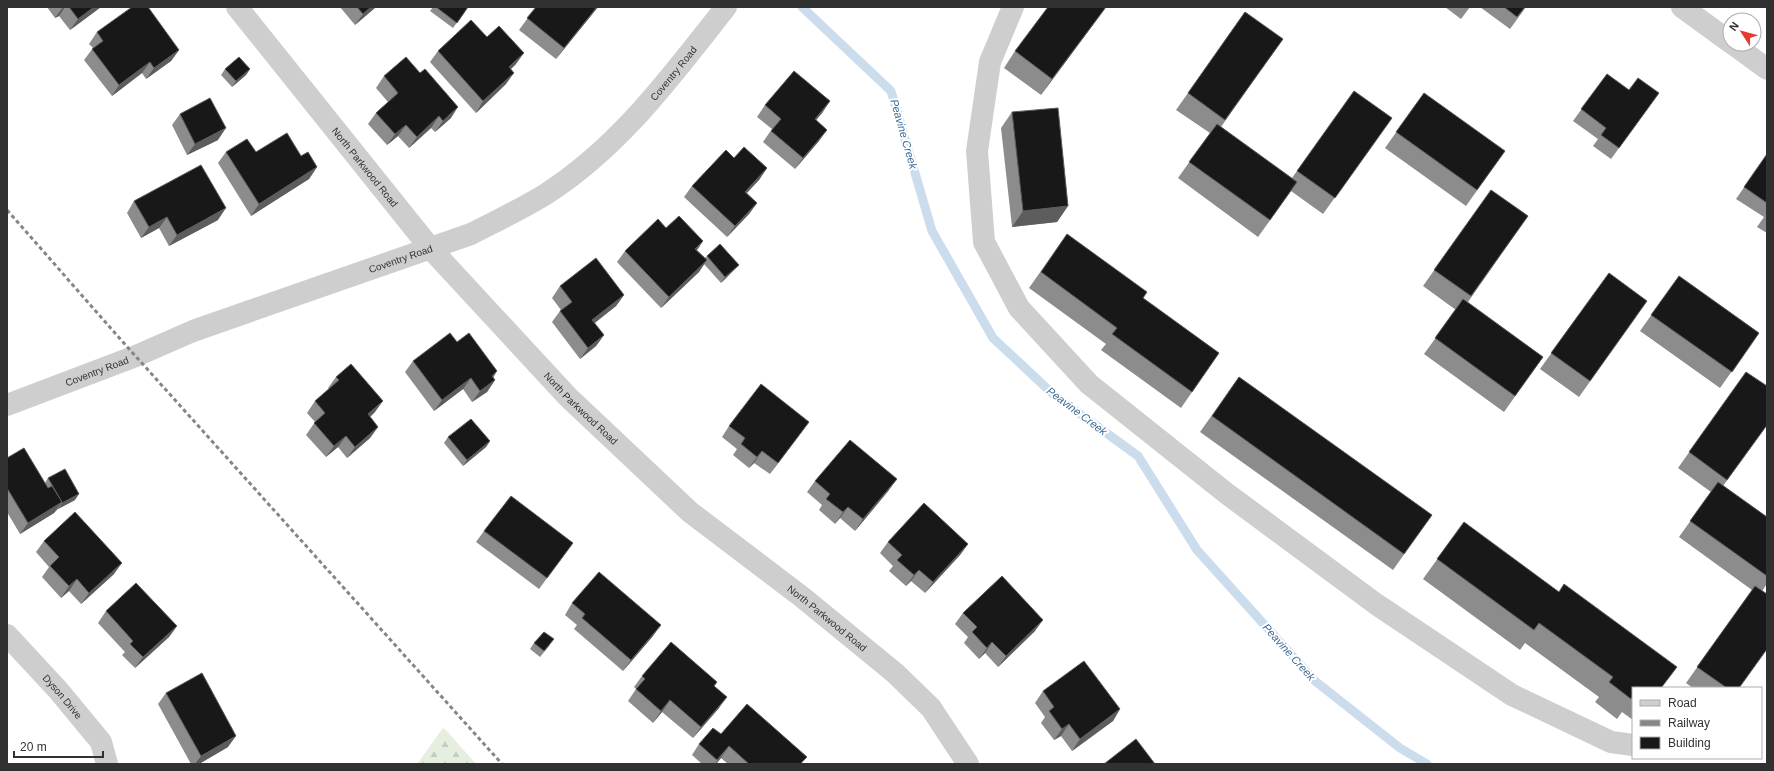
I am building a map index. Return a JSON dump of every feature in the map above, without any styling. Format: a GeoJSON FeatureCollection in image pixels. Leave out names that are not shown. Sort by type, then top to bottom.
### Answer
{"type":"FeatureCollection","features":[{"type":"Feature","properties":{"kind":"street","name":"North Parkwood Road"},"geometry":{"type":"LineString","coordinates":[[237,7],[432,249],[568,397],[690,512],[802,597],[895,673],[931,708],[968,764]]}},
{"type":"Feature","properties":{"kind":"street","name":"Coventry Road"},"geometry":{"type":"LineString","coordinates":[[7,405],[136,356],[193,331],[432,249],[471,234],[510,214],[546,194],[609,145],[657,95],[726,7]]}},
{"type":"Feature","properties":{"kind":"street"},"geometry":{"type":"LineString","coordinates":[[1013,7],[990,62],[977,151],[984,242],[1019,308],[1089,384],[1226,493],[1376,604],[1512,695],[1611,742],[1632,745]]}},
{"type":"Feature","properties":{"kind":"street"},"geometry":{"type":"LineString","coordinates":[[1682,7],[1722,36]]}},
{"type":"Feature","properties":{"kind":"street"},"geometry":{"type":"LineString","coordinates":[[1743,52],[1767,69]]}},
{"type":"Feature","properties":{"kind":"street","name":"Dyson Drive"},"geometry":{"type":"LineString","coordinates":[[7,635],[58,690],[101,742],[107,764]]}},
{"type":"Feature","properties":{"kind":"green space"},"geometry":{"type":"Polygon","coordinates":[[[443,728],[446,730],[476,764],[417,764],[443,728]]]}},
{"type":"Feature","properties":{"kind":"building"},"geometry":{"type":"Polygon","coordinates":[[[69,7],[94,7],[78,19],[69,7]]]}},
{"type":"Feature","properties":{"kind":"building"},"geometry":{"type":"Polygon","coordinates":[[[132,7],[148,7],[179,50],[154,68],[150,62],[119,85],[92,49],[103,41],[97,32],[132,7]]]}},
{"type":"Feature","properties":{"kind":"building"},"geometry":{"type":"Polygon","coordinates":[[[357,7],[371,7],[363,14],[357,7]]]}},
{"type":"Feature","properties":{"kind":"building"},"geometry":{"type":"Polygon","coordinates":[[[436,7],[468,7],[457,23],[436,7]]]}},
{"type":"Feature","properties":{"kind":"building"},"geometry":{"type":"Polygon","coordinates":[[[536,7],[597,7],[564,48],[527,18],[536,7]]]}},
{"type":"Feature","properties":{"kind":"building"},"geometry":{"type":"Polygon","coordinates":[[[1048,7],[1106,7],[1052,79],[1015,51],[1048,7]]]}},
{"type":"Feature","properties":{"kind":"building"},"geometry":{"type":"Polygon","coordinates":[[[1504,7],[1525,7],[1517,17],[1504,7]]]}},
{"type":"Feature","properties":{"kind":"building"},"geometry":{"type":"Polygon","coordinates":[[[1245,12],[1283,39],[1225,120],[1188,93],[1245,12]]]}},
{"type":"Feature","properties":{"kind":"building"},"geometry":{"type":"Polygon","coordinates":[[[471,20],[487,37],[499,26],[524,53],[509,67],[514,73],[483,101],[438,51],[471,20]]]}},
{"type":"Feature","properties":{"kind":"building"},"geometry":{"type":"Polygon","coordinates":[[[239,57],[250,69],[236,81],[225,69],[239,57]]]}},
{"type":"Feature","properties":{"kind":"building"},"geometry":{"type":"Polygon","coordinates":[[[406,57],[420,73],[425,69],[458,107],[443,121],[439,116],[417,137],[406,125],[395,134],[376,113],[398,93],[384,76],[406,57]]]}},
{"type":"Feature","properties":{"kind":"building"},"geometry":{"type":"Polygon","coordinates":[[[794,71],[830,101],[815,119],[827,130],[803,158],[771,131],[781,119],[765,105],[794,71]]]}},
{"type":"Feature","properties":{"kind":"building"},"geometry":{"type":"Polygon","coordinates":[[[1607,74],[1629,90],[1638,78],[1659,93],[1619,148],[1601,135],[1606,128],[1581,109],[1607,74]]]}},
{"type":"Feature","properties":{"kind":"building"},"geometry":{"type":"Polygon","coordinates":[[[1354,91],[1392,118],[1335,198],[1297,171],[1354,91]]]}},
{"type":"Feature","properties":{"kind":"building"},"geometry":{"type":"Polygon","coordinates":[[[1424,93],[1505,151],[1477,190],[1396,132],[1424,93]]]}},
{"type":"Feature","properties":{"kind":"building"},"geometry":{"type":"Polygon","coordinates":[[[210,98],[226,128],[195,144],[180,114],[210,98]]]}},
{"type":"Feature","properties":{"kind":"building"},"geometry":{"type":"Polygon","coordinates":[[[1058,108],[1068,206],[1023,211],[1012,112],[1058,108]]]}},
{"type":"Feature","properties":{"kind":"building"},"geometry":{"type":"Polygon","coordinates":[[[1217,124],[1297,182],[1270,220],[1189,162],[1217,124]]]}},
{"type":"Feature","properties":{"kind":"building"},"geometry":{"type":"Polygon","coordinates":[[[287,133],[301,156],[308,152],[317,167],[259,204],[226,152],[247,139],[256,152],[287,133]]]}},
{"type":"Feature","properties":{"kind":"building"},"geometry":{"type":"Polygon","coordinates":[[[744,147],[767,168],[745,192],[757,203],[735,226],[692,186],[726,150],[734,158],[744,147]]]}},
{"type":"Feature","properties":{"kind":"building"},"geometry":{"type":"Polygon","coordinates":[[[1767,154],[1767,203],[1744,187],[1767,154]]]}},
{"type":"Feature","properties":{"kind":"building"},"geometry":{"type":"Polygon","coordinates":[[[201,165],[226,208],[177,235],[167,217],[149,227],[134,201],[201,165]]]}},
{"type":"Feature","properties":{"kind":"building"},"geometry":{"type":"Polygon","coordinates":[[[1491,190],[1528,216],[1471,296],[1434,270],[1491,190]]]}},
{"type":"Feature","properties":{"kind":"building"},"geometry":{"type":"Polygon","coordinates":[[[679,216],[703,241],[695,249],[707,260],[669,297],[625,251],[658,219],[666,228],[679,216]]]}},
{"type":"Feature","properties":{"kind":"building"},"geometry":{"type":"Polygon","coordinates":[[[1067,234],[1147,292],[1143,298],[1219,353],[1192,392],[1112,334],[1117,328],[1041,272],[1067,234]]]}},
{"type":"Feature","properties":{"kind":"building"},"geometry":{"type":"Polygon","coordinates":[[[720,244],[739,265],[725,277],[707,256],[720,244]]]}},
{"type":"Feature","properties":{"kind":"building"},"geometry":{"type":"Polygon","coordinates":[[[596,258],[624,295],[592,320],[604,335],[588,348],[560,311],[572,302],[560,286],[596,258]]]}},
{"type":"Feature","properties":{"kind":"building"},"geometry":{"type":"Polygon","coordinates":[[[1609,273],[1647,301],[1590,381],[1551,353],[1609,273]]]}},
{"type":"Feature","properties":{"kind":"building"},"geometry":{"type":"Polygon","coordinates":[[[1679,276],[1759,333],[1732,372],[1651,315],[1679,276]]]}},
{"type":"Feature","properties":{"kind":"building"},"geometry":{"type":"Polygon","coordinates":[[[1463,299],[1543,357],[1515,396],[1435,338],[1463,299]]]}},
{"type":"Feature","properties":{"kind":"building"},"geometry":{"type":"Polygon","coordinates":[[[450,333],[457,342],[469,333],[497,371],[492,376],[495,380],[480,391],[471,378],[442,400],[413,361],[450,333]]]}},
{"type":"Feature","properties":{"kind":"building"},"geometry":{"type":"Polygon","coordinates":[[[351,364],[383,401],[368,414],[378,427],[355,447],[346,436],[334,446],[314,423],[325,413],[315,401],[339,380],[336,377],[351,364]]]}},
{"type":"Feature","properties":{"kind":"building"},"geometry":{"type":"Polygon","coordinates":[[[1746,372],[1767,386],[1767,425],[1727,480],[1689,452],[1746,372]]]}},
{"type":"Feature","properties":{"kind":"building"},"geometry":{"type":"Polygon","coordinates":[[[1239,377],[1432,515],[1404,554],[1212,416],[1239,377]]]}},
{"type":"Feature","properties":{"kind":"building"},"geometry":{"type":"Polygon","coordinates":[[[761,384],[809,422],[778,463],[762,451],[757,457],[741,444],[745,438],[729,426],[761,384]]]}},
{"type":"Feature","properties":{"kind":"building"},"geometry":{"type":"Polygon","coordinates":[[[471,419],[490,441],[467,460],[448,437],[471,419]]]}},
{"type":"Feature","properties":{"kind":"building"},"geometry":{"type":"Polygon","coordinates":[[[850,440],[897,479],[863,519],[848,507],[843,512],[826,499],[830,494],[815,481],[850,440]]]}},
{"type":"Feature","properties":{"kind":"building"},"geometry":{"type":"Polygon","coordinates":[[[24,448],[48,488],[52,486],[62,502],[28,523],[7,488],[7,458],[24,448]]]}},
{"type":"Feature","properties":{"kind":"building"},"geometry":{"type":"Polygon","coordinates":[[[65,469],[79,494],[62,503],[48,478],[65,469]]]}},
{"type":"Feature","properties":{"kind":"building"},"geometry":{"type":"Polygon","coordinates":[[[1718,482],[1767,517],[1767,576],[1690,521],[1718,482]]]}},
{"type":"Feature","properties":{"kind":"building"},"geometry":{"type":"Polygon","coordinates":[[[511,496],[573,543],[547,578],[484,531],[511,496]]]}},
{"type":"Feature","properties":{"kind":"building"},"geometry":{"type":"Polygon","coordinates":[[[924,503],[968,544],[933,582],[919,570],[914,575],[897,560],[902,555],[888,542],[924,503]]]}},
{"type":"Feature","properties":{"kind":"building"},"geometry":{"type":"Polygon","coordinates":[[[75,512],[122,563],[89,593],[77,579],[69,586],[50,566],[59,557],[44,541],[75,512]]]}},
{"type":"Feature","properties":{"kind":"building"},"geometry":{"type":"Polygon","coordinates":[[[1464,522],[1559,592],[1564,584],[1677,667],[1662,687],[1632,687],[1631,699],[1609,682],[1613,677],[1539,623],[1534,630],[1437,559],[1464,522]]]}},
{"type":"Feature","properties":{"kind":"building"},"geometry":{"type":"Polygon","coordinates":[[[599,572],[661,625],[631,660],[582,618],[585,614],[572,603],[599,572]]]}},
{"type":"Feature","properties":{"kind":"building"},"geometry":{"type":"Polygon","coordinates":[[[1002,576],[1043,620],[1006,656],[992,642],[987,648],[972,632],[977,627],[963,613],[1002,576]]]}},
{"type":"Feature","properties":{"kind":"building"},"geometry":{"type":"Polygon","coordinates":[[[136,583],[177,626],[143,657],[130,644],[133,641],[106,611],[136,583]]]}},
{"type":"Feature","properties":{"kind":"building"},"geometry":{"type":"Polygon","coordinates":[[[1755,586],[1767,594],[1767,649],[1740,687],[1726,687],[1697,667],[1755,586]]]}},
{"type":"Feature","properties":{"kind":"building"},"geometry":{"type":"Polygon","coordinates":[[[544,632],[554,639],[544,651],[534,643],[544,632]]]}},
{"type":"Feature","properties":{"kind":"building"},"geometry":{"type":"Polygon","coordinates":[[[671,642],[717,682],[714,686],[727,697],[701,727],[670,700],[661,711],[636,689],[645,679],[642,676],[671,642]]]}},
{"type":"Feature","properties":{"kind":"building"},"geometry":{"type":"Polygon","coordinates":[[[1084,661],[1120,709],[1080,739],[1069,724],[1062,729],[1049,711],[1054,707],[1043,691],[1084,661]]]}},
{"type":"Feature","properties":{"kind":"building"},"geometry":{"type":"Polygon","coordinates":[[[202,673],[236,736],[201,756],[166,693],[202,673]]]}},
{"type":"Feature","properties":{"kind":"building"},"geometry":{"type":"Polygon","coordinates":[[[747,704],[807,757],[800,764],[749,764],[729,746],[717,760],[699,744],[713,728],[721,734],[747,704]]]}},
{"type":"Feature","properties":{"kind":"building"},"geometry":{"type":"Polygon","coordinates":[[[1136,739],[1155,764],[1104,764],[1136,739]]]}},
{"type":"Feature","properties":{"kind":"waterway","name":"Peavine Creek"},"geometry":{"type":"LineString","coordinates":[[802,7],[891,91],[932,231],[993,338],[1054,395],[1138,456],[1197,550],[1315,681],[1400,748],[1427,764]]}},
{"type":"Feature","properties":{"kind":"railway"},"geometry":{"type":"LineString","coordinates":[[7,210],[122,341],[502,764]]}}]}
